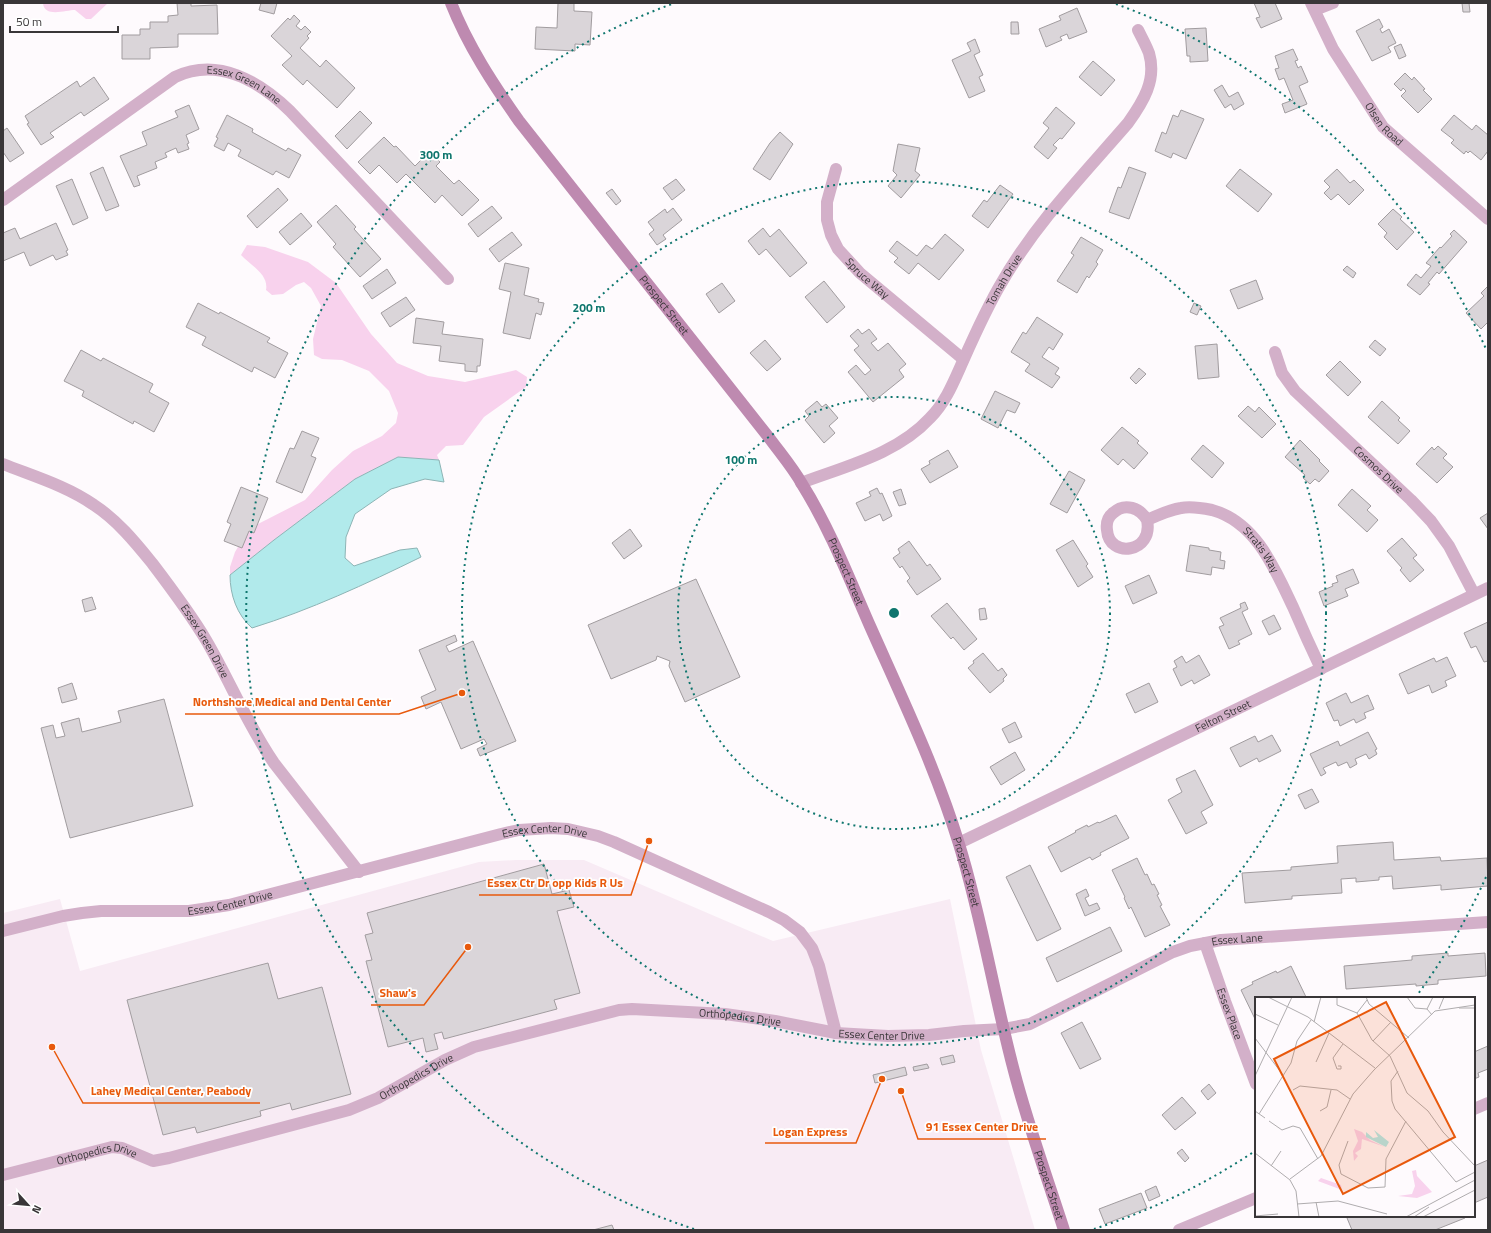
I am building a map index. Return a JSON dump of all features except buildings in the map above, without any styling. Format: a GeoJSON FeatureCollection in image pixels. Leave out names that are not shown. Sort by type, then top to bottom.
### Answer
{"type":"FeatureCollection","features":[{"type":"Feature","properties":{"kind":"street","name":"Prospect Street"},"geometry":{"type":"LineString","coordinates":[[451,3],[468,41],[483,68],[519,121],[770,439],[801,483],[829,533],[901,696],[944,799],[959,843],[1004,1029],[1035,1146],[1064,1230]]}},
{"type":"Feature","properties":{"kind":"street"},"geometry":{"type":"LineString","coordinates":[[1313,6],[1334,3]]}},
{"type":"Feature","properties":{"kind":"street","name":"Olsen Road"},"geometry":{"type":"LineString","coordinates":[[1313,6],[1333,49],[1383,127],[1488,220]]}},
{"type":"Feature","properties":{"kind":"street","name":"Tomah Drive"},"geometry":{"type":"LineString","coordinates":[[801,483],[873,457],[897,445],[917,431],[941,405],[998,289],[1018,255],[1037,230],[1128,123],[1140,105],[1147,91],[1151,78],[1151,63],[1148,52],[1138,30]]}},
{"type":"Feature","properties":{"kind":"street","name":"Essex Green Lane"},"geometry":{"type":"LineString","coordinates":[[3,200],[175,77],[188,71],[205,70],[222,72],[241,77],[274,95],[448,278]]}},
{"type":"Feature","properties":{"kind":"street","name":"Spruce Way"},"geometry":{"type":"LineString","coordinates":[[836,169],[827,202],[827,220],[831,235],[838,249],[860,274],[963,359]]}},
{"type":"Feature","properties":{"kind":"street","name":"Cosmos Drive"},"geometry":{"type":"LineString","coordinates":[[1275,352],[1282,373],[1295,391],[1411,500],[1431,521],[1449,546],[1474,594]]}},
{"type":"Feature","properties":{"kind":"street","name":"Essex Green Drive"},"geometry":{"type":"LineString","coordinates":[[3,464],[61,487],[93,504],[108,515],[143,552],[193,618],[207,641],[261,744],[358,872]]}},
{"type":"Feature","properties":{"kind":"street","name":"Stratis Way"},"geometry":{"type":"LineString","coordinates":[[1147,520],[1165,512],[1182,507],[1203,508],[1222,513],[1241,524],[1274,566],[1321,669]]}},
{"type":"Feature","properties":{"kind":"street","name":"Felton Street"},"geometry":{"type":"LineString","coordinates":[[959,843],[1488,588]]}},
{"type":"Feature","properties":{"kind":"street","name":"Essex Center Drive"},"geometry":{"type":"LineString","coordinates":[[3,931],[63,916],[88,912],[189,911],[208,909],[229,905],[519,830],[543,828],[568,829],[598,836],[614,842],[769,912],[800,932],[812,948],[819,966],[836,1033],[888,1036],[929,1035],[1004,1029]]}},
{"type":"Feature","properties":{"kind":"street","name":"Essex Lane"},"geometry":{"type":"LineString","coordinates":[[1004,1029],[1030,1024],[1173,952],[1190,946],[1221,940],[1488,922]]}},
{"type":"Feature","properties":{"kind":"street","name":"Essex Place"},"geometry":{"type":"LineString","coordinates":[[1205,943],[1255,1081]]}},
{"type":"Feature","properties":{"kind":"street","name":"Orthopedics Drive"},"geometry":{"type":"LineString","coordinates":[[3,1175],[112,1147],[122,1148],[153,1161],[307,1122],[349,1110],[378,1098],[445,1060],[474,1047],[619,1010],[632,1009],[725,1014],[775,1021],[836,1033]]}},
{"type":"Feature","properties":{"kind":"street"},"geometry":{"type":"LineString","coordinates":[[1475,1109],[1488,1103]]}},
{"type":"Feature","properties":{"kind":"street"},"geometry":{"type":"LineString","coordinates":[[1179,1230],[1255,1198]]}},
{"type":"Feature","properties":{"kind":"shaded area"},"geometry":{"type":"Polygon","coordinates":[[[43,3],[108,3],[91,19],[86,19],[75,10],[51,12],[44,8],[43,3]]]}},
{"type":"Feature","properties":{"kind":"shaded area"},"geometry":{"type":"Polygon","coordinates":[[[247,245],[265,247],[308,262],[336,283],[371,334],[397,363],[428,376],[465,382],[516,370],[527,377],[526,387],[484,417],[463,445],[446,446],[437,455],[439,460],[398,457],[355,479],[230,575],[230,567],[235,552],[244,537],[258,524],[305,500],[332,470],[353,451],[382,436],[396,423],[398,413],[389,391],[369,371],[342,360],[322,359],[314,355],[313,339],[321,306],[311,288],[304,282],[296,285],[283,294],[272,295],[266,290],[265,279],[262,275],[241,255],[247,245]]]}},
{"type":"Feature","properties":{"kind":"shaded area"},"geometry":{"type":"Polygon","coordinates":[[[516,860],[584,860],[773,941],[950,899],[981,1050],[1035,1230],[3,1230],[3,913],[60,899],[80,971],[479,862],[516,860]]]}},
{"type":"Feature","properties":{"kind":"water"},"geometry":{"type":"Polygon","coordinates":[[[398,457],[439,460],[444,482],[425,479],[391,489],[355,514],[346,537],[345,558],[354,566],[400,550],[417,548],[421,557],[338,596],[252,628],[242,617],[235,604],[231,590],[230,575],[355,479],[398,457]]]}},
{"type":"Feature","properties":{"kind":"place","name":"Northshore Medical and Dental Center"},"geometry":{"type":"Point","coordinates":[462,693]}},
{"type":"Feature","properties":{"kind":"place","name":"Essex Ctr Dr opp Kids R Us"},"geometry":{"type":"Point","coordinates":[649,841]}},
{"type":"Feature","properties":{"kind":"place","name":"Shaw's"},"geometry":{"type":"Point","coordinates":[468,947]}},
{"type":"Feature","properties":{"kind":"place","name":"Lahey Medical Center, Peabody"},"geometry":{"type":"Point","coordinates":[52,1047]}},
{"type":"Feature","properties":{"kind":"place","name":"Logan Express"},"geometry":{"type":"Point","coordinates":[882,1079]}},
{"type":"Feature","properties":{"kind":"place","name":"91 Essex Center Drive"},"geometry":{"type":"Point","coordinates":[901,1091]}}]}
